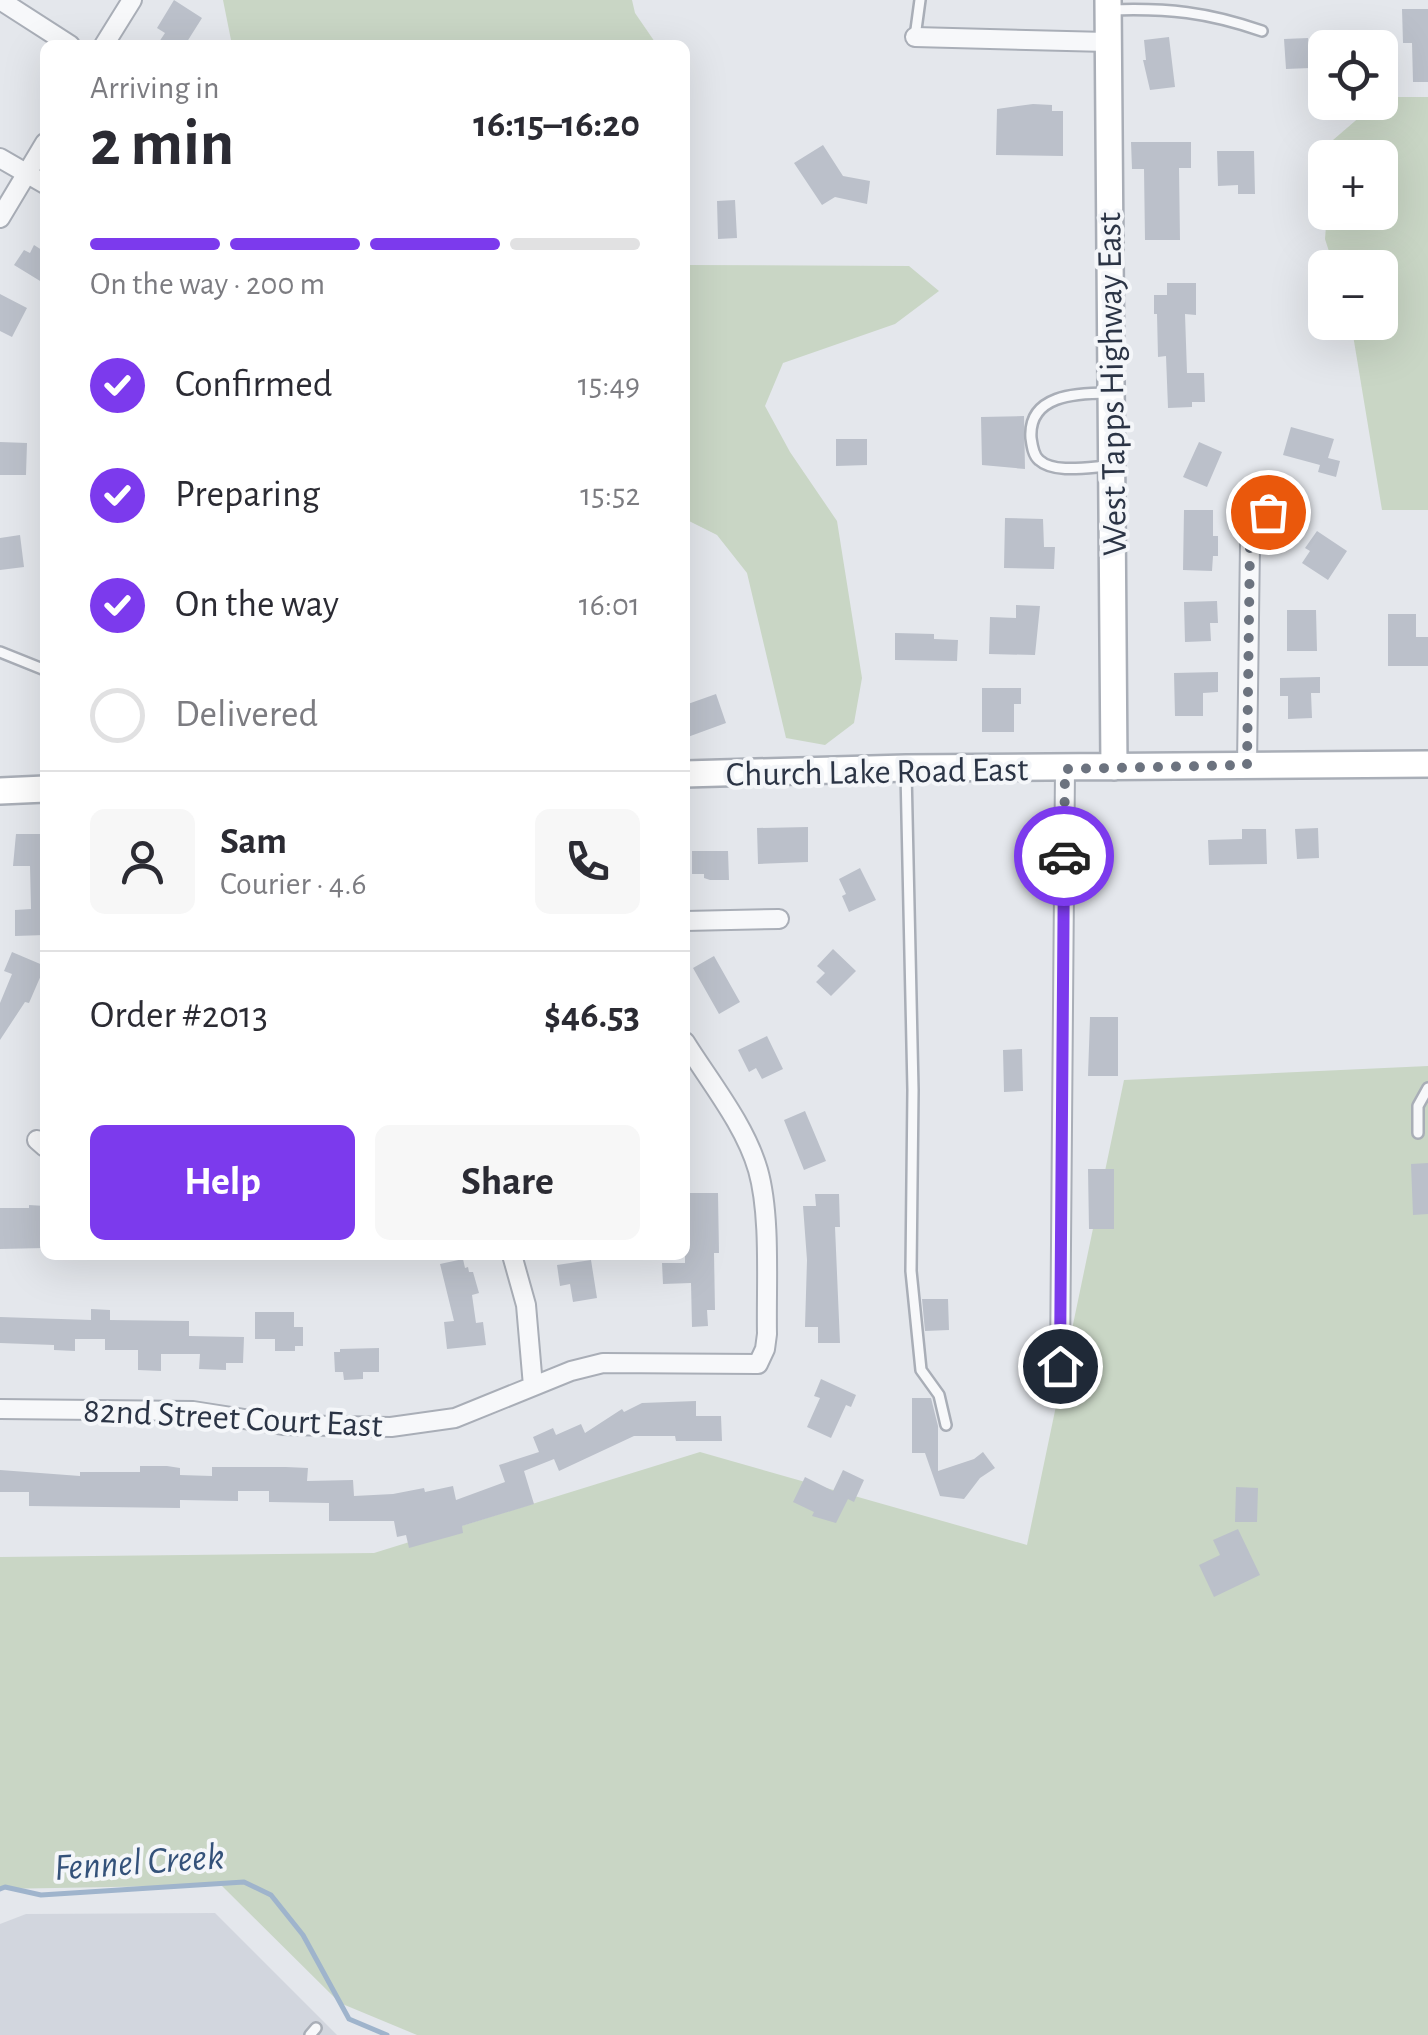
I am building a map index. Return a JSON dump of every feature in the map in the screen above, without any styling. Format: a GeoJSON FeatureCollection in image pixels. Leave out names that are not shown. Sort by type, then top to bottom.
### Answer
{"type":"FeatureCollection","features":[{"type":"Feature","properties":{"kind":"street"},"geometry":{"type":"LineString","coordinates":[[0,0],[62,40]]}},
{"type":"Feature","properties":{"kind":"street"},"geometry":{"type":"LineString","coordinates":[[107,40],[132,0]]}},
{"type":"Feature","properties":{"kind":"street","name":"West Tapps Highway East"},"geometry":{"type":"LineString","coordinates":[[1108,5],[1114,767]]}},
{"type":"Feature","properties":{"kind":"street"},"geometry":{"type":"LineString","coordinates":[[915,37],[1107,42]]}},
{"type":"Feature","properties":{"kind":"street"},"geometry":{"type":"LineString","coordinates":[[0,218],[40,153]]}},
{"type":"Feature","properties":{"kind":"street"},"geometry":{"type":"LineString","coordinates":[[0,158],[40,181]]}},
{"type":"Feature","properties":{"kind":"street"},"geometry":{"type":"LineString","coordinates":[[1247,765],[1250,544],[1256,522],[1268,512]]}},
{"type":"Feature","properties":{"kind":"street","name":"Church Lake Road East"},"geometry":{"type":"LineString","coordinates":[[690,774],[1428,764]]}},
{"type":"Feature","properties":{"kind":"street"},"geometry":{"type":"LineString","coordinates":[[1060,1366],[1065,769]]}},
{"type":"Feature","properties":{"kind":"street"},"geometry":{"type":"LineString","coordinates":[[0,791],[40,789]]}},
{"type":"Feature","properties":{"kind":"street"},"geometry":{"type":"LineString","coordinates":[[690,921],[779,919]]}},
{"type":"Feature","properties":{"kind":"street","name":"82nd Street Court East"},"geometry":{"type":"LineString","coordinates":[[0,1409],[193,1411],[283,1424],[391,1426],[455,1418],[571,1371],[621,1361],[755,1366],[762,1357],[767,1334],[763,1194],[749,1145],[690,1050]]}},
{"type":"Feature","properties":{"kind":"street"},"geometry":{"type":"LineString","coordinates":[[513,1260],[526,1305],[533,1386]]}},
{"type":"Feature","properties":{"kind":"lane"},"geometry":{"type":"LineString","coordinates":[[915,37],[920,0]]}},
{"type":"Feature","properties":{"kind":"lane"},"geometry":{"type":"LineString","coordinates":[[1108,5],[1182,9],[1262,30]]}},
{"type":"Feature","properties":{"kind":"lane"},"geometry":{"type":"LineString","coordinates":[[1111,393],[1056,398],[1039,409],[1030,426],[1032,449],[1040,461],[1058,467],[1112,466]]}},
{"type":"Feature","properties":{"kind":"lane"},"geometry":{"type":"LineString","coordinates":[[0,652],[40,668]]}},
{"type":"Feature","properties":{"kind":"lane"},"geometry":{"type":"LineString","coordinates":[[906,768],[913,1090],[911,1271],[917,1354],[921,1370],[939,1395],[946,1424]]}},
{"type":"Feature","properties":{"kind":"lane"},"geometry":{"type":"LineString","coordinates":[[1418,1133],[1418,1106],[1428,1088]]}},
{"type":"Feature","properties":{"kind":"shaded area"},"geometry":{"type":"Polygon","coordinates":[[[215,1913],[337,2035],[0,2035],[0,1924],[26,1914],[215,1913]]]}},
{"type":"Feature","properties":{"kind":"green space"},"geometry":{"type":"Polygon","coordinates":[[[223,0],[632,0],[635,13],[654,40],[231,40],[223,0]]]}},
{"type":"Feature","properties":{"kind":"green space"},"geometry":{"type":"Polygon","coordinates":[[[1398,97],[1428,97],[1428,510],[1382,510],[1354,340],[1398,340],[1398,250],[1329,250],[1325,239],[1326,230],[1398,230],[1398,140],[1333,140],[1356,120],[1398,120],[1398,97]]]}},
{"type":"Feature","properties":{"kind":"green space"},"geometry":{"type":"Polygon","coordinates":[[[690,265],[909,266],[939,291],[895,324],[783,363],[765,406],[790,452],[837,521],[862,678],[854,723],[825,745],[786,738],[747,573],[717,535],[690,522],[690,265]]]}},
{"type":"Feature","properties":{"kind":"green space"},"geometry":{"type":"Polygon","coordinates":[[[1428,1066],[1428,2035],[417,2035],[340,2003],[221,1885],[0,1889],[0,1557],[374,1553],[700,1452],[1027,1545],[1124,1080],[1428,1066]]]}},
{"type":"Feature","properties":{"kind":"building"},"geometry":{"type":"Polygon","coordinates":[[[174,0],[202,18],[188,40],[160,40],[165,33],[157,28],[174,0]]]}},
{"type":"Feature","properties":{"kind":"building"},"geometry":{"type":"Polygon","coordinates":[[[1402,9],[1428,9],[1428,82],[1413,82],[1412,43],[1403,43],[1402,9]]]}},
{"type":"Feature","properties":{"kind":"building"},"geometry":{"type":"Polygon","coordinates":[[[1169,37],[1175,87],[1150,90],[1143,60],[1144,40],[1169,37]]]}},
{"type":"Feature","properties":{"kind":"building"},"geometry":{"type":"Polygon","coordinates":[[[1308,38],[1308,68],[1286,69],[1284,39],[1308,38]]]}},
{"type":"Feature","properties":{"kind":"building"},"geometry":{"type":"Polygon","coordinates":[[[1052,105],[1052,111],[1063,111],[1063,156],[996,155],[997,109],[1052,105]]]}},
{"type":"Feature","properties":{"kind":"building"},"geometry":{"type":"Polygon","coordinates":[[[1131,142],[1191,142],[1191,168],[1179,168],[1180,240],[1145,240],[1144,169],[1132,169],[1131,142]]]}},
{"type":"Feature","properties":{"kind":"building"},"geometry":{"type":"Polygon","coordinates":[[[823,145],[843,176],[870,181],[867,204],[835,197],[822,205],[794,163],[823,145]]]}},
{"type":"Feature","properties":{"kind":"building"},"geometry":{"type":"Polygon","coordinates":[[[1217,151],[1254,151],[1255,194],[1238,194],[1238,185],[1218,186],[1217,151]]]}},
{"type":"Feature","properties":{"kind":"building"},"geometry":{"type":"Polygon","coordinates":[[[735,200],[737,238],[718,239],[717,201],[735,200]]]}},
{"type":"Feature","properties":{"kind":"building"},"geometry":{"type":"Polygon","coordinates":[[[34,245],[40,249],[40,281],[14,265],[24,250],[30,253],[34,245]]]}},
{"type":"Feature","properties":{"kind":"building"},"geometry":{"type":"Polygon","coordinates":[[[1167,283],[1196,283],[1196,315],[1185,314],[1187,373],[1204,373],[1205,402],[1192,402],[1192,407],[1168,408],[1166,356],[1158,357],[1154,314],[1154,295],[1167,295],[1167,283]]]}},
{"type":"Feature","properties":{"kind":"building"},"geometry":{"type":"Polygon","coordinates":[[[0,294],[27,308],[12,337],[0,331],[0,294]]]}},
{"type":"Feature","properties":{"kind":"building"},"geometry":{"type":"Polygon","coordinates":[[[1024,416],[1025,469],[982,465],[981,417],[1024,416]]]}},
{"type":"Feature","properties":{"kind":"building"},"geometry":{"type":"Polygon","coordinates":[[[1291,427],[1334,439],[1328,458],[1340,461],[1336,477],[1318,472],[1320,465],[1283,455],[1291,427]]]}},
{"type":"Feature","properties":{"kind":"building"},"geometry":{"type":"Polygon","coordinates":[[[836,439],[867,439],[867,465],[836,466],[836,439]]]}},
{"type":"Feature","properties":{"kind":"building"},"geometry":{"type":"Polygon","coordinates":[[[0,442],[27,443],[26,475],[0,475],[0,442]]]}},
{"type":"Feature","properties":{"kind":"building"},"geometry":{"type":"Polygon","coordinates":[[[1199,442],[1222,452],[1207,487],[1183,477],[1199,442]]]}},
{"type":"Feature","properties":{"kind":"building"},"geometry":{"type":"Polygon","coordinates":[[[1184,510],[1213,510],[1218,556],[1213,556],[1212,571],[1183,570],[1184,510]]]}},
{"type":"Feature","properties":{"kind":"building"},"geometry":{"type":"Polygon","coordinates":[[[1005,518],[1043,519],[1044,547],[1055,547],[1054,569],[1004,568],[1005,518]]]}},
{"type":"Feature","properties":{"kind":"building"},"geometry":{"type":"Polygon","coordinates":[[[1317,531],[1347,551],[1328,580],[1302,563],[1310,551],[1305,548],[1317,531]]]}},
{"type":"Feature","properties":{"kind":"building"},"geometry":{"type":"Polygon","coordinates":[[[20,535],[24,567],[0,570],[0,538],[20,535]]]}},
{"type":"Feature","properties":{"kind":"building"},"geometry":{"type":"Polygon","coordinates":[[[1217,601],[1218,623],[1210,623],[1211,641],[1185,642],[1184,602],[1217,601]]]}},
{"type":"Feature","properties":{"kind":"building"},"geometry":{"type":"Polygon","coordinates":[[[1016,605],[1040,606],[1035,655],[989,654],[990,617],[1016,618],[1016,605]]]}},
{"type":"Feature","properties":{"kind":"building"},"geometry":{"type":"Polygon","coordinates":[[[1287,610],[1316,610],[1317,651],[1287,651],[1287,610]]]}},
{"type":"Feature","properties":{"kind":"building"},"geometry":{"type":"Polygon","coordinates":[[[1388,614],[1416,614],[1416,637],[1428,637],[1428,666],[1388,666],[1388,614]]]}},
{"type":"Feature","properties":{"kind":"building"},"geometry":{"type":"Polygon","coordinates":[[[895,633],[934,634],[934,639],[958,640],[957,661],[895,660],[895,633]]]}},
{"type":"Feature","properties":{"kind":"building"},"geometry":{"type":"Polygon","coordinates":[[[1218,672],[1218,692],[1203,693],[1203,716],[1175,716],[1174,673],[1218,672]]]}},
{"type":"Feature","properties":{"kind":"building"},"geometry":{"type":"Polygon","coordinates":[[[1320,677],[1320,693],[1311,693],[1312,718],[1288,719],[1288,696],[1280,696],[1280,678],[1320,677]]]}},
{"type":"Feature","properties":{"kind":"building"},"geometry":{"type":"Polygon","coordinates":[[[982,688],[1021,688],[1021,704],[1014,704],[1014,732],[982,732],[982,688]]]}},
{"type":"Feature","properties":{"kind":"building"},"geometry":{"type":"Polygon","coordinates":[[[716,694],[726,723],[690,736],[690,703],[716,694]]]}},
{"type":"Feature","properties":{"kind":"building"},"geometry":{"type":"Polygon","coordinates":[[[808,827],[808,862],[758,864],[757,828],[808,827]]]}},
{"type":"Feature","properties":{"kind":"building"},"geometry":{"type":"Polygon","coordinates":[[[1318,828],[1319,858],[1297,859],[1295,829],[1318,828]]]}},
{"type":"Feature","properties":{"kind":"building"},"geometry":{"type":"Polygon","coordinates":[[[1242,829],[1266,829],[1267,864],[1209,865],[1208,840],[1242,839],[1242,829]]]}},
{"type":"Feature","properties":{"kind":"building"},"geometry":{"type":"Polygon","coordinates":[[[16,834],[40,834],[40,935],[15,936],[15,910],[31,909],[30,866],[13,866],[16,834]]]}},
{"type":"Feature","properties":{"kind":"building"},"geometry":{"type":"Polygon","coordinates":[[[692,851],[728,851],[729,880],[710,880],[704,874],[692,874],[692,851]]]}},
{"type":"Feature","properties":{"kind":"building"},"geometry":{"type":"Polygon","coordinates":[[[860,868],[876,900],[849,912],[839,879],[860,868]]]}},
{"type":"Feature","properties":{"kind":"building"},"geometry":{"type":"Polygon","coordinates":[[[833,949],[856,971],[831,996],[816,982],[825,973],[817,966],[833,949]]]}},
{"type":"Feature","properties":{"kind":"building"},"geometry":{"type":"Polygon","coordinates":[[[12,952],[40,964],[40,978],[29,1003],[25,1002],[0,1040],[0,1003],[12,974],[4,971],[12,952]]]}},
{"type":"Feature","properties":{"kind":"building"},"geometry":{"type":"Polygon","coordinates":[[[714,956],[740,1002],[719,1014],[693,968],[714,956]]]}},
{"type":"Feature","properties":{"kind":"building"},"geometry":{"type":"Polygon","coordinates":[[[1090,1017],[1118,1017],[1118,1076],[1088,1076],[1090,1017]]]}},
{"type":"Feature","properties":{"kind":"building"},"geometry":{"type":"Polygon","coordinates":[[[767,1036],[783,1069],[762,1079],[756,1068],[749,1072],[738,1050],[767,1036]]]}},
{"type":"Feature","properties":{"kind":"building"},"geometry":{"type":"Polygon","coordinates":[[[1022,1049],[1023,1091],[1004,1092],[1003,1050],[1022,1049]]]}},
{"type":"Feature","properties":{"kind":"building"},"geometry":{"type":"Polygon","coordinates":[[[805,1111],[826,1161],[804,1170],[784,1120],[805,1111]]]}},
{"type":"Feature","properties":{"kind":"building"},"geometry":{"type":"Polygon","coordinates":[[[1428,1163],[1428,1214],[1413,1215],[1411,1164],[1428,1163]]]}},
{"type":"Feature","properties":{"kind":"building"},"geometry":{"type":"Polygon","coordinates":[[[1088,1169],[1114,1169],[1114,1229],[1089,1229],[1088,1169]]]}},
{"type":"Feature","properties":{"kind":"building"},"geometry":{"type":"Polygon","coordinates":[[[690,1193],[718,1193],[715,1310],[707,1310],[708,1326],[692,1327],[691,1283],[663,1284],[662,1263],[690,1260],[690,1193]]]}},
{"type":"Feature","properties":{"kind":"building"},"geometry":{"type":"Polygon","coordinates":[[[815,1194],[839,1194],[840,1227],[835,1227],[840,1343],[818,1343],[818,1327],[805,1327],[807,1260],[803,1206],[816,1206],[815,1194]]]}},
{"type":"Feature","properties":{"kind":"building"},"geometry":{"type":"Polygon","coordinates":[[[40,1206],[40,1248],[0,1249],[0,1208],[40,1206]]]}},
{"type":"Feature","properties":{"kind":"building"},"geometry":{"type":"Polygon","coordinates":[[[463,1260],[465,1268],[473,1272],[479,1293],[472,1295],[476,1323],[483,1322],[486,1345],[447,1349],[444,1322],[454,1321],[440,1264],[463,1260]]]}},
{"type":"Feature","properties":{"kind":"building"},"geometry":{"type":"Polygon","coordinates":[[[591,1260],[597,1298],[573,1302],[570,1284],[560,1286],[557,1265],[591,1260]]]}},
{"type":"Feature","properties":{"kind":"building"},"geometry":{"type":"Polygon","coordinates":[[[922,1299],[948,1299],[949,1330],[925,1331],[922,1299]]]}},
{"type":"Feature","properties":{"kind":"building"},"geometry":{"type":"Polygon","coordinates":[[[91,1309],[110,1310],[110,1320],[189,1321],[189,1336],[244,1337],[243,1363],[226,1363],[226,1370],[199,1369],[200,1354],[161,1354],[161,1371],[138,1370],[138,1350],[105,1350],[105,1339],[75,1339],[75,1351],[54,1350],[54,1345],[0,1343],[0,1317],[91,1320],[91,1309]]]}},
{"type":"Feature","properties":{"kind":"building"},"geometry":{"type":"Polygon","coordinates":[[[255,1312],[294,1312],[294,1327],[303,1327],[303,1346],[295,1346],[295,1351],[275,1351],[275,1339],[255,1339],[255,1312]]]}},
{"type":"Feature","properties":{"kind":"building"},"geometry":{"type":"Polygon","coordinates":[[[379,1348],[379,1372],[363,1372],[363,1379],[344,1380],[343,1372],[335,1372],[334,1352],[379,1348]]]}},
{"type":"Feature","properties":{"kind":"building"},"geometry":{"type":"Polygon","coordinates":[[[821,1379],[856,1395],[851,1407],[846,1405],[831,1438],[807,1427],[820,1398],[814,1396],[821,1379]]]}},
{"type":"Feature","properties":{"kind":"building"},"geometry":{"type":"Polygon","coordinates":[[[912,1398],[931,1398],[938,1426],[938,1471],[983,1452],[995,1468],[980,1478],[964,1499],[940,1496],[925,1453],[912,1453],[912,1398]]]}},
{"type":"Feature","properties":{"kind":"building"},"geometry":{"type":"Polygon","coordinates":[[[696,1401],[696,1416],[721,1416],[722,1441],[634,1436],[559,1471],[554,1459],[524,1471],[534,1504],[462,1526],[463,1533],[409,1548],[406,1535],[397,1537],[394,1521],[329,1521],[329,1503],[269,1502],[269,1491],[238,1491],[238,1501],[180,1500],[180,1508],[29,1506],[29,1492],[0,1492],[0,1470],[80,1476],[80,1472],[140,1472],[140,1466],[167,1466],[180,1468],[180,1475],[212,1476],[212,1467],[286,1467],[308,1468],[307,1481],[353,1480],[354,1496],[424,1488],[425,1492],[453,1486],[456,1500],[505,1482],[499,1465],[539,1452],[533,1437],[553,1428],[556,1435],[581,1424],[585,1433],[622,1409],[624,1412],[642,1403],[696,1401]]]}},
{"type":"Feature","properties":{"kind":"building"},"geometry":{"type":"Polygon","coordinates":[[[843,1470],[864,1480],[854,1502],[848,1499],[836,1523],[812,1516],[814,1512],[793,1502],[805,1477],[833,1491],[843,1470]]]}},
{"type":"Feature","properties":{"kind":"building"},"geometry":{"type":"Polygon","coordinates":[[[1236,1487],[1258,1488],[1257,1522],[1235,1522],[1236,1487]]]}},
{"type":"Feature","properties":{"kind":"building"},"geometry":{"type":"Polygon","coordinates":[[[1238,1529],[1260,1575],[1214,1597],[1199,1565],[1220,1555],[1213,1540],[1238,1529]]]}},
{"type":"Feature","properties":{"kind":"waterway","name":"Fennel Creek"},"geometry":{"type":"LineString","coordinates":[[0,1889],[41,1895],[244,1882],[271,1895],[303,1935],[349,2019],[387,2035]]}},
{"type":"Feature","properties":{"kind":"way so far"},"geometry":{"type":"LineString","coordinates":[[1064,856],[1065,769],[1247,765],[1250,544],[1256,522],[1268,512]]}},
{"type":"Feature","properties":{"kind":"route"},"geometry":{"type":"LineString","coordinates":[[1060,1366],[1064,856]]}}]}
